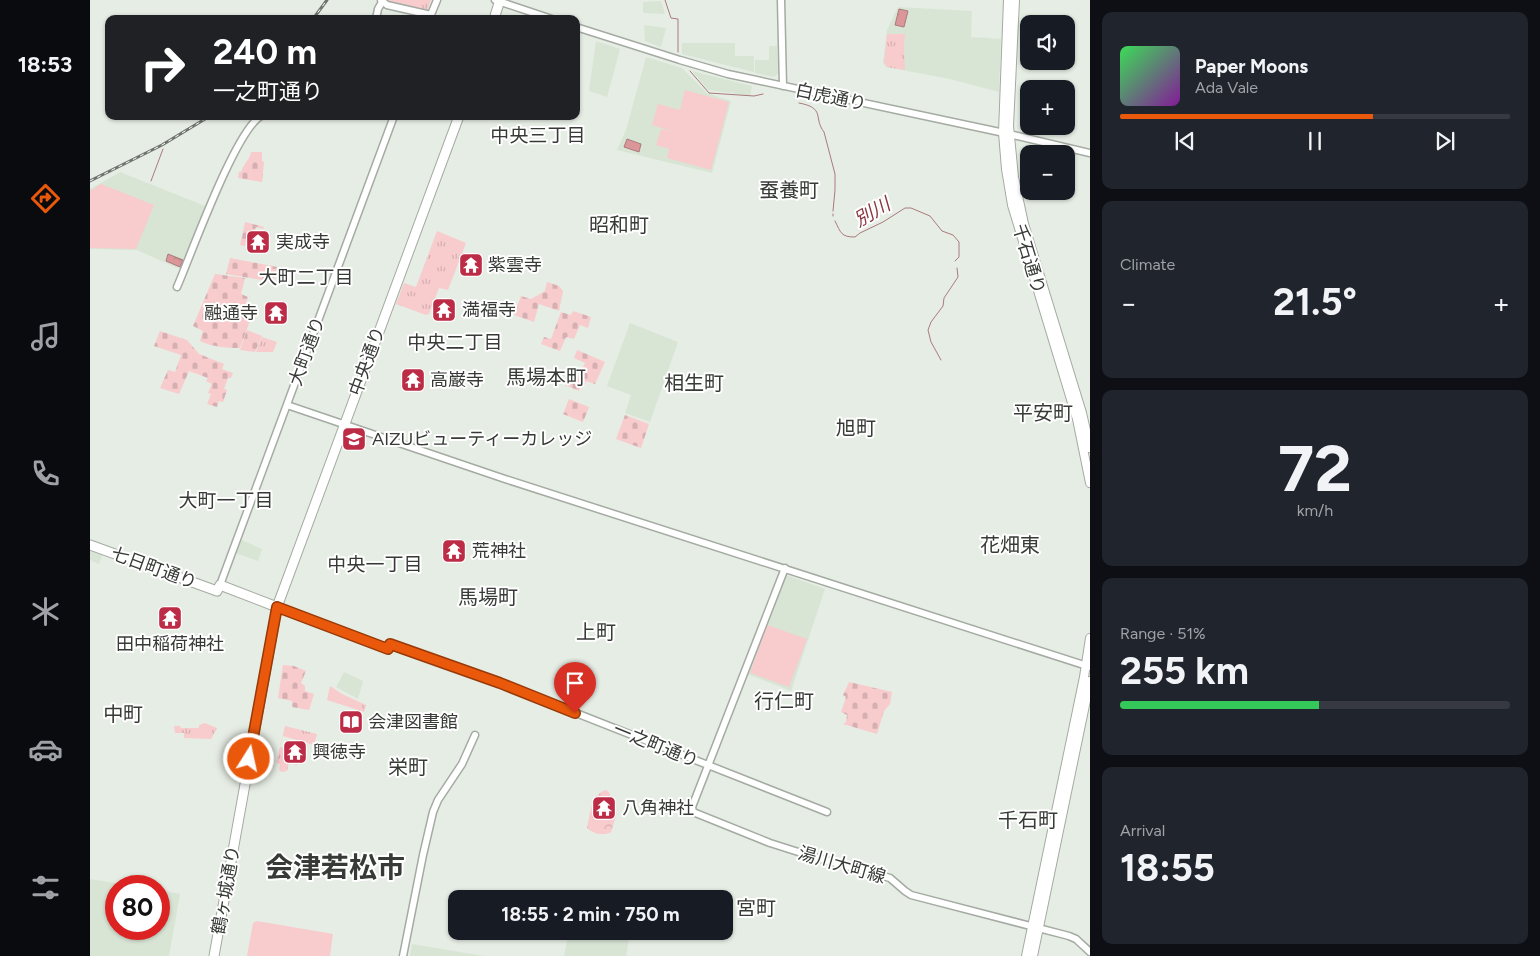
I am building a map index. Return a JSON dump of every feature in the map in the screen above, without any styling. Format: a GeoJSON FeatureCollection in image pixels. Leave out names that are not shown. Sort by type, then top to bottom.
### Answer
{"type":"FeatureCollection","features":[{"type":"Feature","properties":{"kind":"highway"},"geometry":{"type":"LineString","coordinates":[[495,15],[498,1]]}},
{"type":"Feature","properties":{"kind":"highway","name":"中央通り"},"geometry":{"type":"LineString","coordinates":[[277,607],[458,120]]}},
{"type":"Feature","properties":{"kind":"highway","name":"七日町通り"},"geometry":{"type":"LineString","coordinates":[[90,545],[219,588]]}},
{"type":"Feature","properties":{"kind":"highway","name":"一之町通り"},"geometry":{"type":"LineString","coordinates":[[219,588],[277,607]]}},
{"type":"Feature","properties":{"kind":"highway","name":"鶴ヶ城通り"},"geometry":{"type":"LineString","coordinates":[[214,956],[277,607]]}},
{"type":"Feature","properties":{"kind":"main road","name":"千石通り"},"geometry":{"type":"LineString","coordinates":[[1008,0],[1006,169],[1012,205],[1077,419],[1090,483]]}},
{"type":"Feature","properties":{"kind":"main road","name":"千石通り"},"geometry":{"type":"LineString","coordinates":[[1015,0],[1006,134],[1017,195],[1082,413],[1090,448]]}},
{"type":"Feature","properties":{"kind":"main road"},"geometry":{"type":"LineString","coordinates":[[1033,956],[1035,926],[1088,667],[1090,638]]}},
{"type":"Feature","properties":{"kind":"main road"},"geometry":{"type":"LineString","coordinates":[[1026,956],[1035,926],[1090,681]]}},
{"type":"Feature","properties":{"kind":"street"},"geometry":{"type":"LineString","coordinates":[[431,15],[437,0]]}},
{"type":"Feature","properties":{"kind":"street"},"geometry":{"type":"LineString","coordinates":[[781,0],[783,86]]}},
{"type":"Feature","properties":{"kind":"street"},"geometry":{"type":"LineString","coordinates":[[377,15],[381,1],[386,5],[423,15]]}},
{"type":"Feature","properties":{"kind":"street"},"geometry":{"type":"LineString","coordinates":[[498,1],[540,15]]}},
{"type":"Feature","properties":{"kind":"street","name":"白虎通り"},"geometry":{"type":"LineString","coordinates":[[580,28],[712,70],[1090,153]]}},
{"type":"Feature","properties":{"kind":"street"},"geometry":{"type":"LineString","coordinates":[[177,287],[228,165],[241,140],[255,120]]}},
{"type":"Feature","properties":{"kind":"street","name":"大町通り"},"geometry":{"type":"LineString","coordinates":[[219,588],[393,120]]}},
{"type":"Feature","properties":{"kind":"street"},"geometry":{"type":"LineString","coordinates":[[287,405],[487,473],[1088,667]]}},
{"type":"Feature","properties":{"kind":"street"},"geometry":{"type":"LineString","coordinates":[[785,568],[708,766],[827,812]]}},
{"type":"Feature","properties":{"kind":"street","name":"一之町通り"},"geometry":{"type":"LineString","coordinates":[[277,607],[388,649],[390,644],[500,683],[708,766]]}},
{"type":"Feature","properties":{"kind":"street"},"geometry":{"type":"LineString","coordinates":[[403,956],[423,855],[436,804],[462,764],[475,735]]}},
{"type":"Feature","properties":{"kind":"street","name":"湯川大町線"},"geometry":{"type":"LineString","coordinates":[[708,766],[692,807],[694,812],[786,848],[888,877],[909,894],[1073,937],[1090,952]]}},
{"type":"Feature","properties":{"kind":"shaded area"},"geometry":{"type":"Polygon","coordinates":[[[661,1],[665,14],[643,13],[643,2],[661,1]]]}},
{"type":"Feature","properties":{"kind":"shaded area"},"geometry":{"type":"Polygon","coordinates":[[[898,7],[972,11],[971,37],[1001,39],[999,92],[950,79],[886,67],[883,63],[887,30],[898,7]]]}},
{"type":"Feature","properties":{"kind":"shaded area"},"geometry":{"type":"Polygon","coordinates":[[[644,25],[666,28],[661,47],[645,41],[644,25]]]}},
{"type":"Feature","properties":{"kind":"shaded area"},"geometry":{"type":"Polygon","coordinates":[[[596,41],[620,49],[607,97],[589,91],[596,41]]]}},
{"type":"Feature","properties":{"kind":"shaded area"},"geometry":{"type":"Polygon","coordinates":[[[682,43],[735,43],[735,56],[754,56],[754,72],[682,54],[682,43]]]}},
{"type":"Feature","properties":{"kind":"shaded area"},"geometry":{"type":"Polygon","coordinates":[[[769,46],[777,46],[779,73],[774,77],[755,73],[755,60],[769,60],[769,46]]]}},
{"type":"Feature","properties":{"kind":"shaded area"},"geometry":{"type":"Polygon","coordinates":[[[646,57],[682,68],[707,93],[731,101],[712,173],[617,150],[626,130],[646,57]]]}},
{"type":"Feature","properties":{"kind":"shaded area"},"geometry":{"type":"Polygon","coordinates":[[[692,71],[752,86],[750,96],[732,93],[732,90],[731,93],[708,90],[692,71]]]}},
{"type":"Feature","properties":{"kind":"shaded area"},"geometry":{"type":"Polygon","coordinates":[[[120,172],[205,206],[182,267],[177,268],[137,250],[90,249],[90,189],[120,172]]]}},
{"type":"Feature","properties":{"kind":"shaded area"},"geometry":{"type":"Polygon","coordinates":[[[630,323],[678,342],[650,422],[625,413],[631,395],[607,386],[630,323]]]}},
{"type":"Feature","properties":{"kind":"shaded area"},"geometry":{"type":"Polygon","coordinates":[[[242,540],[262,549],[258,561],[235,553],[242,540]]]}},
{"type":"Feature","properties":{"kind":"shaded area"},"geometry":{"type":"Polygon","coordinates":[[[90,549],[103,553],[99,564],[90,560],[90,549]]]}},
{"type":"Feature","properties":{"kind":"shaded area"},"geometry":{"type":"Polygon","coordinates":[[[786,575],[825,589],[791,691],[747,674],[786,575]]]}},
{"type":"Feature","properties":{"kind":"shaded area"},"geometry":{"type":"Polygon","coordinates":[[[344,672],[363,681],[358,699],[336,687],[344,672]]]}},
{"type":"Feature","properties":{"kind":"shaded area"},"geometry":{"type":"Polygon","coordinates":[[[90,879],[105,881],[105,940],[170,940],[170,892],[180,894],[169,956],[90,956],[90,879]]]}},
{"type":"Feature","properties":{"kind":"shaded area"},"geometry":{"type":"Polygon","coordinates":[[[567,940],[629,940],[626,956],[564,956],[567,940]]]}},
{"type":"Feature","properties":{"kind":"shaded area"},"geometry":{"type":"Polygon","coordinates":[[[412,944],[484,956],[410,956],[412,944]]]}},
{"type":"Feature","properties":{"kind":"green space"},"geometry":{"type":"Polygon","coordinates":[[[384,0],[431,0],[427,11],[384,0]]]}},
{"type":"Feature","properties":{"kind":"green space"},"geometry":{"type":"Polygon","coordinates":[[[887,34],[905,34],[905,70],[887,67],[884,62],[887,34]]]}},
{"type":"Feature","properties":{"kind":"green space"},"geometry":{"type":"Polygon","coordinates":[[[685,90],[729,102],[711,170],[667,158],[671,142],[669,149],[656,145],[661,129],[674,132],[652,125],[658,104],[680,110],[685,90]]]}},
{"type":"Feature","properties":{"kind":"green space"},"geometry":{"type":"Polygon","coordinates":[[[251,152],[262,152],[262,161],[264,162],[262,182],[238,178],[239,172],[241,172],[251,152]]]}},
{"type":"Feature","properties":{"kind":"green space"},"geometry":{"type":"Polygon","coordinates":[[[101,184],[154,205],[136,249],[90,248],[90,191],[101,184]]]}},
{"type":"Feature","properties":{"kind":"green space"},"geometry":{"type":"Polygon","coordinates":[[[245,222],[264,227],[263,229],[256,227],[254,233],[248,232],[245,246],[240,245],[245,222]]]}},
{"type":"Feature","properties":{"kind":"green space"},"geometry":{"type":"Polygon","coordinates":[[[437,231],[466,243],[448,290],[439,288],[429,314],[426,315],[396,304],[404,283],[416,287],[437,231]]]}},
{"type":"Feature","properties":{"kind":"green space"},"geometry":{"type":"Polygon","coordinates":[[[230,258],[277,267],[273,282],[226,274],[230,258]]]}},
{"type":"Feature","properties":{"kind":"green space"},"geometry":{"type":"Polygon","coordinates":[[[215,274],[245,278],[241,294],[248,297],[242,314],[251,318],[240,348],[219,347],[200,341],[203,331],[193,326],[215,274]]]}},
{"type":"Feature","properties":{"kind":"green space"},"geometry":{"type":"Polygon","coordinates":[[[547,282],[559,286],[563,291],[559,311],[539,304],[534,322],[514,315],[521,296],[531,299],[545,291],[547,282]]]}},
{"type":"Feature","properties":{"kind":"green space"},"geometry":{"type":"Polygon","coordinates":[[[573,311],[591,317],[588,328],[580,325],[574,339],[566,337],[560,351],[541,344],[544,337],[551,339],[561,312],[571,315],[573,311]]]}},
{"type":"Feature","properties":{"kind":"green space"},"geometry":{"type":"Polygon","coordinates":[[[247,330],[262,336],[255,352],[240,350],[247,330]]]}},
{"type":"Feature","properties":{"kind":"green space"},"geometry":{"type":"Polygon","coordinates":[[[160,331],[187,340],[199,354],[224,364],[222,369],[233,373],[231,378],[228,378],[224,389],[227,390],[223,402],[219,401],[217,407],[207,404],[211,394],[208,393],[212,384],[206,381],[208,378],[189,371],[179,394],[160,388],[168,370],[175,372],[181,355],[154,346],[160,331]]]}},
{"type":"Feature","properties":{"kind":"green space"},"geometry":{"type":"Polygon","coordinates":[[[262,337],[277,342],[273,352],[256,352],[262,337]]]}},
{"type":"Feature","properties":{"kind":"green space"},"geometry":{"type":"Polygon","coordinates":[[[577,350],[605,362],[595,384],[586,381],[583,388],[580,387],[579,391],[565,385],[569,375],[578,378],[585,363],[574,358],[577,350]]]}},
{"type":"Feature","properties":{"kind":"green space"},"geometry":{"type":"Polygon","coordinates":[[[569,399],[589,407],[583,422],[563,414],[569,399]]]}},
{"type":"Feature","properties":{"kind":"green space"},"geometry":{"type":"Polygon","coordinates":[[[625,415],[649,424],[641,448],[616,439],[625,415]]]}},
{"type":"Feature","properties":{"kind":"green space"},"geometry":{"type":"Polygon","coordinates":[[[767,625],[807,639],[789,687],[750,673],[767,625]]]}},
{"type":"Feature","properties":{"kind":"green space"},"geometry":{"type":"Polygon","coordinates":[[[283,665],[294,666],[306,671],[301,683],[305,686],[305,691],[314,694],[309,710],[292,707],[292,701],[278,698],[283,665]]]}},
{"type":"Feature","properties":{"kind":"green space"},"geometry":{"type":"Polygon","coordinates":[[[849,682],[892,692],[890,704],[884,711],[877,734],[843,724],[846,722],[847,715],[841,712],[846,697],[843,695],[849,682]]]}},
{"type":"Feature","properties":{"kind":"green space"},"geometry":{"type":"Polygon","coordinates":[[[330,686],[366,705],[364,712],[327,700],[330,686]]]}},
{"type":"Feature","properties":{"kind":"green space"},"geometry":{"type":"Polygon","coordinates":[[[205,723],[217,728],[211,739],[184,738],[184,733],[175,733],[174,726],[199,728],[199,725],[205,723]]]}},
{"type":"Feature","properties":{"kind":"green space"},"geometry":{"type":"Polygon","coordinates":[[[285,726],[317,734],[314,745],[283,736],[280,747],[284,748],[285,753],[299,759],[297,765],[289,763],[287,771],[282,772],[279,770],[280,764],[276,763],[285,726]]]}},
{"type":"Feature","properties":{"kind":"green space","name":"八角神社"},"geometry":{"type":"Polygon","coordinates":[[[606,790],[609,792],[616,816],[611,832],[599,834],[587,828],[594,800],[601,792],[606,790]]]}},
{"type":"Feature","properties":{"kind":"green space"},"geometry":{"type":"Polygon","coordinates":[[[257,921],[333,934],[330,956],[247,956],[253,923],[257,921]]]}},
{"type":"Feature","properties":{"kind":"water"},"geometry":{"type":"Polygon","coordinates":[[[899,9],[908,11],[904,27],[895,25],[899,9]]]}},
{"type":"Feature","properties":{"kind":"water"},"geometry":{"type":"Polygon","coordinates":[[[627,139],[641,144],[639,152],[624,147],[627,139]]]}},
{"type":"Feature","properties":{"kind":"water"},"geometry":{"type":"Polygon","coordinates":[[[168,254],[183,260],[180,267],[166,261],[168,254]]]}},
{"type":"Feature","properties":{"kind":"waterway"},"geometry":{"type":"LineString","coordinates":[[665,0],[671,18],[678,19],[678,52]]}},
{"type":"Feature","properties":{"kind":"waterway","name":"別川"},"geometry":{"type":"LineString","coordinates":[[690,71],[709,93],[754,96],[763,94]]}},
{"type":"Feature","properties":{"kind":"waterway","name":"別川"},"geometry":{"type":"LineString","coordinates":[[799,103],[807,105],[816,111],[824,132],[835,174],[833,211]]}},
{"type":"Feature","properties":{"kind":"waterway"},"geometry":{"type":"LineString","coordinates":[[151,181],[163,149]]}},
{"type":"Feature","properties":{"kind":"waterway","name":"別川"},"geometry":{"type":"LineString","coordinates":[[835,221],[842,233],[855,237],[905,208],[911,208],[930,216],[942,231],[953,235],[959,242],[959,257],[955,261]]}},
{"type":"Feature","properties":{"kind":"waterway"},"geometry":{"type":"LineString","coordinates":[[941,360],[931,342],[928,330],[931,322],[943,306],[944,298],[958,277],[957,268]]}},
{"type":"Feature","properties":{"kind":"railway"},"geometry":{"type":"LineString","coordinates":[[316,15],[327,0]]}},
{"type":"Feature","properties":{"kind":"railway"},"geometry":{"type":"LineString","coordinates":[[90,181],[162,145],[203,120]]}},
{"type":"Feature","properties":{"kind":"place","name":"実成寺"},"geometry":{"type":"Point","coordinates":[258,242]}},
{"type":"Feature","properties":{"kind":"place","name":"紫雲寺"},"geometry":{"type":"Point","coordinates":[471,265]}},
{"type":"Feature","properties":{"kind":"place","name":"満福寺"},"geometry":{"type":"Point","coordinates":[444,310]}},
{"type":"Feature","properties":{"kind":"place","name":"融通寺"},"geometry":{"type":"Point","coordinates":[276,313]}},
{"type":"Feature","properties":{"kind":"place","name":"高巌寺"},"geometry":{"type":"Point","coordinates":[413,380]}},
{"type":"Feature","properties":{"kind":"place","name":"AIZUビューティーカレッジ"},"geometry":{"type":"Point","coordinates":[354,439]}},
{"type":"Feature","properties":{"kind":"place","name":"荒神社"},"geometry":{"type":"Point","coordinates":[454,551]}},
{"type":"Feature","properties":{"kind":"place","name":"田中稲荷神社"},"geometry":{"type":"Point","coordinates":[170,618]}},
{"type":"Feature","properties":{"kind":"place","name":"会津図書館"},"geometry":{"type":"Point","coordinates":[351,722]}},
{"type":"Feature","properties":{"kind":"place","name":"興徳寺"},"geometry":{"type":"Point","coordinates":[295,752]}},
{"type":"Feature","properties":{"kind":"place","name":"八角神社"},"geometry":{"type":"Point","coordinates":[604,808]}},
{"type":"Feature","properties":{"kind":"district","name":"中央三丁目"},"geometry":{"type":"Point","coordinates":[538,135]}},
{"type":"Feature","properties":{"kind":"district","name":"蚕養町"},"geometry":{"type":"Point","coordinates":[789,190]}},
{"type":"Feature","properties":{"kind":"district","name":"昭和町"},"geometry":{"type":"Point","coordinates":[619,225]}},
{"type":"Feature","properties":{"kind":"district","name":"大町二丁目"},"geometry":{"type":"Point","coordinates":[306,277]}},
{"type":"Feature","properties":{"kind":"district","name":"中央二丁目"},"geometry":{"type":"Point","coordinates":[455,342]}},
{"type":"Feature","properties":{"kind":"district","name":"馬場本町"},"geometry":{"type":"Point","coordinates":[546,377]}},
{"type":"Feature","properties":{"kind":"district","name":"相生町"},"geometry":{"type":"Point","coordinates":[694,383]}},
{"type":"Feature","properties":{"kind":"district","name":"平安町"},"geometry":{"type":"Point","coordinates":[1043,413]}},
{"type":"Feature","properties":{"kind":"district","name":"旭町"},"geometry":{"type":"Point","coordinates":[856,428]}},
{"type":"Feature","properties":{"kind":"district","name":"大町一丁目"},"geometry":{"type":"Point","coordinates":[226,500]}},
{"type":"Feature","properties":{"kind":"district","name":"花畑東"},"geometry":{"type":"Point","coordinates":[1010,545]}},
{"type":"Feature","properties":{"kind":"district","name":"中央一丁目"},"geometry":{"type":"Point","coordinates":[375,564]}},
{"type":"Feature","properties":{"kind":"district","name":"馬場町"},"geometry":{"type":"Point","coordinates":[488,597]}},
{"type":"Feature","properties":{"kind":"district","name":"上町"},"geometry":{"type":"Point","coordinates":[596,632]}},
{"type":"Feature","properties":{"kind":"district","name":"行仁町"},"geometry":{"type":"Point","coordinates":[784,701]}},
{"type":"Feature","properties":{"kind":"district","name":"中町"},"geometry":{"type":"Point","coordinates":[123,714]}},
{"type":"Feature","properties":{"kind":"district","name":"栄町"},"geometry":{"type":"Point","coordinates":[408,767]}},
{"type":"Feature","properties":{"kind":"district","name":"千石町"},"geometry":{"type":"Point","coordinates":[1028,820]}},
{"type":"Feature","properties":{"kind":"district","name":"会津若松市"},"geometry":{"type":"Point","coordinates":[335,867]}},
{"type":"Feature","properties":{"kind":"district","name":"宮町"},"geometry":{"type":"Point","coordinates":[756,908]}},
{"type":"Feature","properties":{"kind":"route"},"geometry":{"type":"LineString","coordinates":[[249,759],[277,607],[388,649],[390,644],[500,683],[575,713]]}}]}
